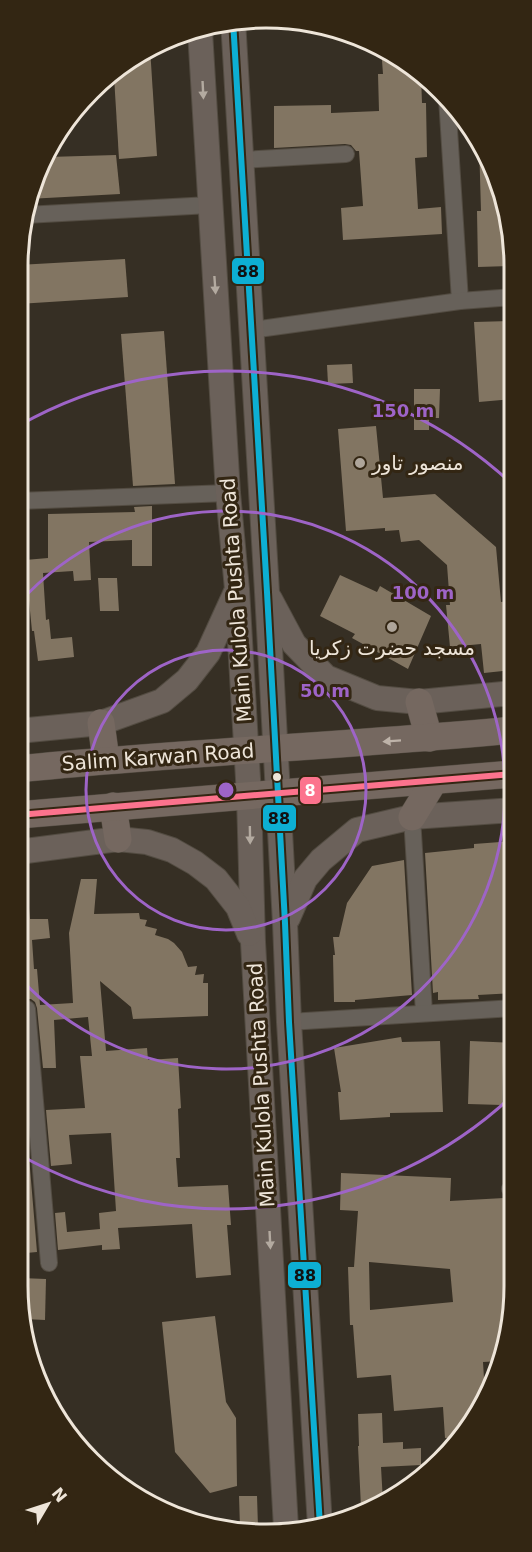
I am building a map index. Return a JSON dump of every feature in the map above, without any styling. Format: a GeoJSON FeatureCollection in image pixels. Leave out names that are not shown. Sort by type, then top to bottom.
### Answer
{"type":"FeatureCollection","features":[{"type":"Feature","properties":{"kind":"main road","name":"Main Kulola Pushta Road"},"geometry":{"type":"LineString","coordinates":[[234,31],[279,794],[289,1022],[319,1517]]}},
{"type":"Feature","properties":{"kind":"main road","name":"Main Kulola Pushta Road"},"geometry":{"type":"LineString","coordinates":[[200,38],[228,494],[237,590],[247,750],[253,942],[286,1523]]}},
{"type":"Feature","properties":{"kind":"main road"},"geometry":{"type":"LineString","coordinates":[[28,730],[101,723],[162,701],[187,680],[208,653],[237,590]]}},
{"type":"Feature","properties":{"kind":"main road"},"geometry":{"type":"LineString","coordinates":[[267,592],[294,644],[326,677],[377,698],[419,702],[504,694]]}},
{"type":"Feature","properties":{"kind":"main road"},"geometry":{"type":"LineString","coordinates":[[419,702],[429,738]]}},
{"type":"Feature","properties":{"kind":"main road"},"geometry":{"type":"LineString","coordinates":[[101,723],[106,760]]}},
{"type":"Feature","properties":{"kind":"main road","name":"Salim Karwan Road"},"geometry":{"type":"LineString","coordinates":[[28,768],[106,760],[504,731]]}},
{"type":"Feature","properties":{"kind":"main road"},"geometry":{"type":"LineString","coordinates":[[28,814],[504,775]]}},
{"type":"Feature","properties":{"kind":"main road"},"geometry":{"type":"LineString","coordinates":[[412,817],[434,781]]}},
{"type":"Feature","properties":{"kind":"main road"},"geometry":{"type":"LineString","coordinates":[[113,806],[118,839]]}},
{"type":"Feature","properties":{"kind":"main road"},"geometry":{"type":"LineString","coordinates":[[285,923],[305,879],[321,860],[357,831],[412,817],[504,811]]}},
{"type":"Feature","properties":{"kind":"main road"},"geometry":{"type":"LineString","coordinates":[[28,851],[118,839],[147,842],[172,850],[195,862],[216,879],[238,907],[253,942]]}},
{"type":"Feature","properties":{"kind":"street"},"geometry":{"type":"LineString","coordinates":[[452,118],[460,301]]}},
{"type":"Feature","properties":{"kind":"street"},"geometry":{"type":"LineString","coordinates":[[241,160],[346,154]]}},
{"type":"Feature","properties":{"kind":"street"},"geometry":{"type":"LineString","coordinates":[[34,214],[210,205]]}},
{"type":"Feature","properties":{"kind":"street"},"geometry":{"type":"LineString","coordinates":[[252,330],[460,301],[504,298]]}},
{"type":"Feature","properties":{"kind":"street"},"geometry":{"type":"LineString","coordinates":[[28,501],[228,494]]}},
{"type":"Feature","properties":{"kind":"street"},"geometry":{"type":"LineString","coordinates":[[412,817],[424,1013]]}},
{"type":"Feature","properties":{"kind":"street"},"geometry":{"type":"LineString","coordinates":[[289,1022],[504,1009]]}},
{"type":"Feature","properties":{"kind":"street"},"geometry":{"type":"LineString","coordinates":[[28,1020],[50,1263]]}},
{"type":"Feature","properties":{"kind":"building"},"geometry":{"type":"Polygon","coordinates":[[[151,58],[157,156],[119,159],[114,83],[151,58]]]}},
{"type":"Feature","properties":{"kind":"building"},"geometry":{"type":"Polygon","coordinates":[[[382,58],[421,86],[422,103],[426,103],[427,157],[415,158],[418,209],[441,207],[442,234],[343,240],[341,208],[363,206],[359,151],[345,144],[274,148],[274,106],[331,105],[331,113],[379,111],[378,74],[383,74],[382,58]]]}},
{"type":"Feature","properties":{"kind":"building"},"geometry":{"type":"Polygon","coordinates":[[[116,155],[120,194],[39,198],[55,157],[116,155]]]}},
{"type":"Feature","properties":{"kind":"building"},"geometry":{"type":"Polygon","coordinates":[[[480,162],[491,190],[499,220],[504,266],[478,267],[477,211],[481,211],[480,162]]]}},
{"type":"Feature","properties":{"kind":"building"},"geometry":{"type":"Polygon","coordinates":[[[125,259],[128,297],[28,303],[28,264],[125,259]]]}},
{"type":"Feature","properties":{"kind":"building"},"geometry":{"type":"Polygon","coordinates":[[[504,321],[504,400],[479,402],[474,322],[504,321]]]}},
{"type":"Feature","properties":{"kind":"building"},"geometry":{"type":"Polygon","coordinates":[[[164,331],[175,484],[133,486],[121,334],[164,331]]]}},
{"type":"Feature","properties":{"kind":"building"},"geometry":{"type":"Polygon","coordinates":[[[352,364],[353,383],[328,384],[327,365],[352,364]]]}},
{"type":"Feature","properties":{"kind":"building"},"geometry":{"type":"Polygon","coordinates":[[[414,389],[440,389],[439,418],[429,418],[429,430],[414,430],[414,389]]]}},
{"type":"Feature","properties":{"kind":"building"},"geometry":{"type":"Polygon","coordinates":[[[376,426],[383,498],[435,494],[496,547],[501,602],[504,602],[504,671],[484,673],[481,644],[450,647],[446,605],[450,605],[447,565],[419,540],[401,542],[399,530],[385,531],[385,528],[346,531],[338,429],[376,426]]]}},
{"type":"Feature","properties":{"kind":"building"},"geometry":{"type":"Polygon","coordinates":[[[152,506],[152,566],[132,566],[132,540],[89,542],[91,580],[74,581],[73,571],[43,573],[46,620],[49,619],[51,639],[72,637],[74,657],[38,661],[34,631],[32,631],[28,560],[48,558],[48,514],[135,512],[134,507],[152,506]]]}},
{"type":"Feature","properties":{"kind":"building","name":"مسجد حضرت زکریا"},"geometry":{"type":"Polygon","coordinates":[[[340,575],[377,592],[380,586],[431,616],[408,669],[352,638],[355,634],[320,616],[340,575]]]}},
{"type":"Feature","properties":{"kind":"building"},"geometry":{"type":"Polygon","coordinates":[[[98,578],[117,578],[119,611],[100,611],[98,578]]]}},
{"type":"Feature","properties":{"kind":"building"},"geometry":{"type":"Polygon","coordinates":[[[504,842],[504,994],[478,995],[479,999],[438,1000],[438,992],[433,993],[425,853],[474,848],[474,844],[504,842]]]}},
{"type":"Feature","properties":{"kind":"building"},"geometry":{"type":"Polygon","coordinates":[[[404,860],[412,995],[355,1000],[355,1002],[334,1002],[333,937],[339,937],[347,903],[372,866],[404,860]]]}},
{"type":"Feature","properties":{"kind":"building"},"geometry":{"type":"Polygon","coordinates":[[[81,879],[97,879],[94,914],[139,913],[140,919],[147,920],[145,926],[157,929],[155,935],[174,943],[182,952],[188,967],[197,966],[195,975],[204,974],[203,983],[208,983],[208,1016],[133,1019],[131,1007],[100,981],[106,1051],[147,1048],[148,1060],[178,1058],[181,1108],[178,1109],[180,1158],[176,1158],[178,1187],[228,1185],[231,1225],[227,1225],[231,1275],[196,1278],[192,1224],[118,1228],[120,1249],[102,1250],[102,1245],[58,1250],[55,1213],[65,1212],[67,1232],[100,1229],[99,1213],[116,1211],[111,1133],[69,1135],[72,1164],[51,1166],[46,1110],[85,1108],[80,1056],[92,1056],[88,1017],[54,1020],[56,1068],[43,1068],[37,1008],[35,1002],[28,999],[28,908],[30,919],[48,919],[50,938],[32,940],[40,1005],[73,1003],[69,933],[81,879]]]}},
{"type":"Feature","properties":{"kind":"building"},"geometry":{"type":"Polygon","coordinates":[[[401,1037],[402,1042],[440,1041],[443,1112],[390,1113],[390,1117],[340,1120],[338,1092],[341,1092],[334,1048],[401,1037]]]}},
{"type":"Feature","properties":{"kind":"building"},"geometry":{"type":"Polygon","coordinates":[[[470,1041],[504,1043],[502,1105],[468,1104],[470,1041]]]}},
{"type":"Feature","properties":{"kind":"building"},"geometry":{"type":"Polygon","coordinates":[[[28,1145],[37,1252],[28,1253],[28,1145]]]}},
{"type":"Feature","properties":{"kind":"building"},"geometry":{"type":"Polygon","coordinates":[[[341,1173],[451,1178],[450,1201],[504,1198],[504,1286],[499,1332],[491,1362],[483,1362],[484,1379],[479,1391],[449,1438],[445,1438],[443,1407],[394,1411],[391,1375],[357,1378],[353,1325],[350,1325],[348,1267],[354,1267],[358,1211],[340,1210],[341,1173]],[[369,1262],[370,1310],[453,1302],[450,1269],[369,1262]]]}},
{"type":"Feature","properties":{"kind":"building"},"geometry":{"type":"Polygon","coordinates":[[[28,1278],[46,1279],[45,1320],[31,1319],[28,1278]]]}},
{"type":"Feature","properties":{"kind":"building"},"geometry":{"type":"Polygon","coordinates":[[[215,1316],[226,1402],[236,1418],[237,1486],[210,1493],[175,1452],[162,1322],[215,1316]]]}},
{"type":"Feature","properties":{"kind":"building"},"geometry":{"type":"Polygon","coordinates":[[[382,1413],[383,1443],[403,1442],[403,1449],[421,1448],[421,1465],[381,1467],[382,1493],[361,1503],[358,1446],[358,1414],[382,1413]]]}},
{"type":"Feature","properties":{"kind":"building"},"geometry":{"type":"Polygon","coordinates":[[[239,1496],[257,1496],[258,1523],[240,1522],[239,1496]]]}},
{"type":"Feature","properties":{"kind":"transit line","name":"88"},"geometry":{"type":"LineString","coordinates":[[234,31],[267,592],[289,1022],[319,1517]]}},
{"type":"Feature","properties":{"kind":"transit line","name":"8"},"geometry":{"type":"LineString","coordinates":[[28,814],[504,775]]}},
{"type":"Feature","properties":{"kind":"place","name":"منصور تاور"},"geometry":{"type":"Point","coordinates":[360,463]}},
{"type":"Feature","properties":{"kind":"place","name":"مسجد حضرت زکریا"},"geometry":{"type":"Point","coordinates":[392,627]}}]}
